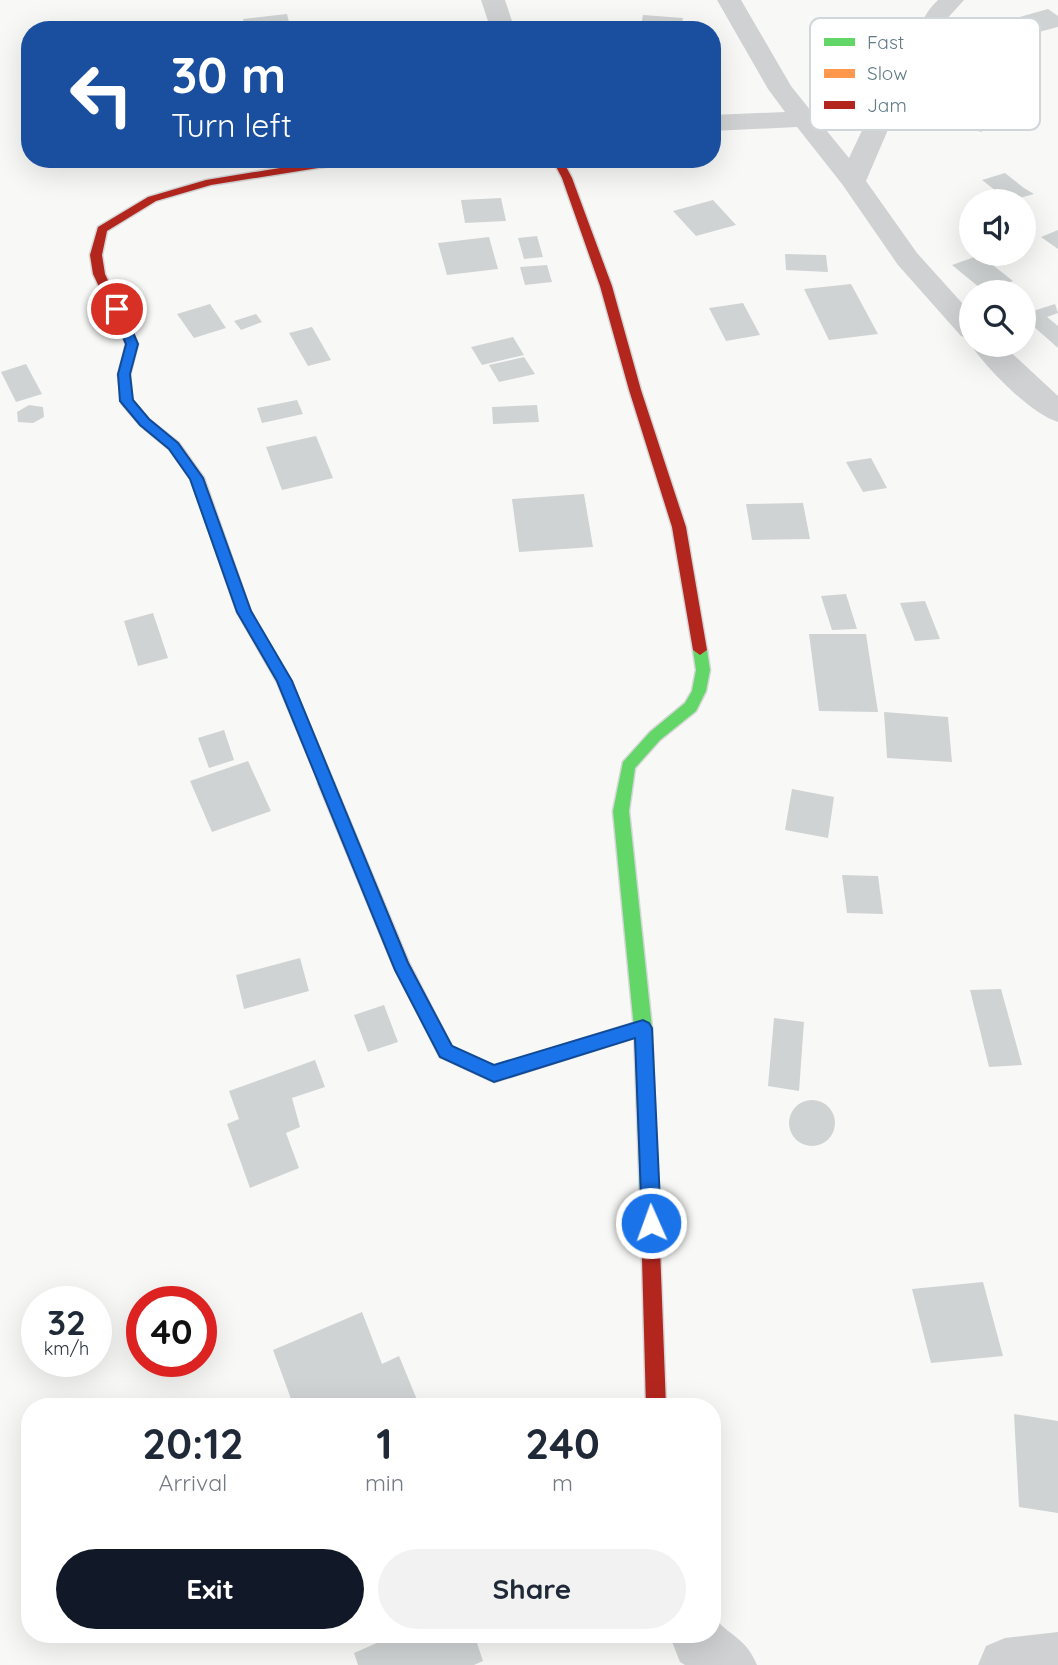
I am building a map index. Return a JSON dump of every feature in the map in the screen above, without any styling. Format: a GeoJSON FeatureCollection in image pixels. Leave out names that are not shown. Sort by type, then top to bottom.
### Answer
{"type":"FeatureCollection","features":[{"type":"Feature","properties":{"kind":"street"},"geometry":{"type":"LineString","coordinates":[[492,0],[500,21]]}},
{"type":"Feature","properties":{"kind":"street"},"geometry":{"type":"LineString","coordinates":[[729,0],[780,89],[810,125]]}},
{"type":"Feature","properties":{"kind":"street"},"geometry":{"type":"LineString","coordinates":[[933,18],[952,0]]}},
{"type":"Feature","properties":{"kind":"street"},"geometry":{"type":"LineString","coordinates":[[721,122],[810,120]]}},
{"type":"Feature","properties":{"kind":"street"},"geometry":{"type":"LineString","coordinates":[[814,130],[853,181],[877,222],[919,275],[959,317]]}},
{"type":"Feature","properties":{"kind":"street"},"geometry":{"type":"LineString","coordinates":[[853,181],[876,130]]}},
{"type":"Feature","properties":{"kind":"street"},"geometry":{"type":"LineString","coordinates":[[299,168],[210,182],[152,199],[102,229],[96,255],[99,274],[132,344],[124,374],[126,401],[144,422],[174,446],[197,478],[244,612],[284,681],[401,965],[446,1052],[494,1074],[643,1028]]}},
{"type":"Feature","properties":{"kind":"street"},"geometry":{"type":"LineString","coordinates":[[562,168],[606,286],[635,390],[679,527],[703,670],[699,691],[691,707],[655,736],[628,766],[621,811],[643,1028],[656,1398]]}},
{"type":"Feature","properties":{"kind":"street"},"geometry":{"type":"LineString","coordinates":[[997,357],[1018,379],[1058,412]]}},
{"type":"Feature","properties":{"kind":"street"},"geometry":{"type":"LineString","coordinates":[[699,1643],[730,1665]]}},
{"type":"Feature","properties":{"kind":"street"},"geometry":{"type":"LineString","coordinates":[[1005,1665],[1058,1659]]}},
{"type":"Feature","properties":{"kind":"building"},"geometry":{"type":"Polygon","coordinates":[[[1048,9],[1058,16],[1058,27],[1040,32],[1040,18],[1016,18],[1048,9]]]}},
{"type":"Feature","properties":{"kind":"building"},"geometry":{"type":"Polygon","coordinates":[[[287,14],[289,21],[244,21],[287,14]]]}},
{"type":"Feature","properties":{"kind":"building"},"geometry":{"type":"Polygon","coordinates":[[[643,15],[683,18],[682,21],[642,21],[643,15]]]}},
{"type":"Feature","properties":{"kind":"building"},"geometry":{"type":"Polygon","coordinates":[[[1005,173],[1026,189],[994,189],[982,180],[1005,173]]]}},
{"type":"Feature","properties":{"kind":"building"},"geometry":{"type":"Polygon","coordinates":[[[501,198],[506,221],[465,223],[461,200],[501,198]]]}},
{"type":"Feature","properties":{"kind":"building"},"geometry":{"type":"Polygon","coordinates":[[[713,200],[736,225],[696,236],[673,211],[713,200]]]}},
{"type":"Feature","properties":{"kind":"building"},"geometry":{"type":"Polygon","coordinates":[[[1058,230],[1058,249],[1041,237],[1058,230]]]}},
{"type":"Feature","properties":{"kind":"building"},"geometry":{"type":"Polygon","coordinates":[[[537,236],[543,257],[524,259],[518,238],[537,236]]]}},
{"type":"Feature","properties":{"kind":"building"},"geometry":{"type":"Polygon","coordinates":[[[489,237],[498,269],[447,275],[438,243],[489,237]]]}},
{"type":"Feature","properties":{"kind":"building"},"geometry":{"type":"Polygon","coordinates":[[[785,254],[826,255],[828,272],[786,270],[785,254]]]}},
{"type":"Feature","properties":{"kind":"building"},"geometry":{"type":"Polygon","coordinates":[[[959,262],[959,266],[994,266],[1012,280],[970,280],[952,265],[959,262]]]}},
{"type":"Feature","properties":{"kind":"building"},"geometry":{"type":"Polygon","coordinates":[[[547,265],[552,282],[525,285],[520,267],[547,265]]]}},
{"type":"Feature","properties":{"kind":"building"},"geometry":{"type":"Polygon","coordinates":[[[851,284],[878,334],[829,340],[804,289],[851,284]]]}},
{"type":"Feature","properties":{"kind":"building"},"geometry":{"type":"Polygon","coordinates":[[[743,303],[760,335],[726,341],[709,308],[743,303]]]}},
{"type":"Feature","properties":{"kind":"building"},"geometry":{"type":"Polygon","coordinates":[[[210,304],[226,328],[194,338],[177,314],[210,304]]]}},
{"type":"Feature","properties":{"kind":"building"},"geometry":{"type":"Polygon","coordinates":[[[1055,304],[1058,313],[1047,317],[1058,326],[1058,348],[1036,329],[1036,310],[1055,304]]]}},
{"type":"Feature","properties":{"kind":"building"},"geometry":{"type":"Polygon","coordinates":[[[256,314],[262,322],[241,330],[234,321],[256,314]]]}},
{"type":"Feature","properties":{"kind":"building"},"geometry":{"type":"Polygon","coordinates":[[[312,327],[331,360],[308,366],[289,333],[312,327]]]}},
{"type":"Feature","properties":{"kind":"building"},"geometry":{"type":"Polygon","coordinates":[[[513,337],[524,355],[482,365],[471,347],[513,337]]]}},
{"type":"Feature","properties":{"kind":"building"},"geometry":{"type":"Polygon","coordinates":[[[524,357],[535,374],[499,382],[489,365],[524,357]]]}},
{"type":"Feature","properties":{"kind":"building"},"geometry":{"type":"Polygon","coordinates":[[[26,364],[42,394],[16,402],[1,372],[26,364]]]}},
{"type":"Feature","properties":{"kind":"building"},"geometry":{"type":"Polygon","coordinates":[[[297,400],[303,414],[262,423],[257,408],[297,400]]]}},
{"type":"Feature","properties":{"kind":"building"},"geometry":{"type":"Polygon","coordinates":[[[29,405],[43,407],[44,417],[33,423],[18,422],[17,412],[29,405]]]}},
{"type":"Feature","properties":{"kind":"building"},"geometry":{"type":"Polygon","coordinates":[[[537,405],[539,422],[493,424],[492,407],[537,405]]]}},
{"type":"Feature","properties":{"kind":"building"},"geometry":{"type":"Polygon","coordinates":[[[316,436],[333,478],[282,490],[266,447],[316,436]]]}},
{"type":"Feature","properties":{"kind":"building"},"geometry":{"type":"Polygon","coordinates":[[[871,458],[887,488],[863,492],[846,462],[871,458]]]}},
{"type":"Feature","properties":{"kind":"building"},"geometry":{"type":"Polygon","coordinates":[[[584,494],[593,547],[519,552],[512,499],[584,494]]]}},
{"type":"Feature","properties":{"kind":"building"},"geometry":{"type":"Polygon","coordinates":[[[803,503],[810,539],[752,540],[746,504],[803,503]]]}},
{"type":"Feature","properties":{"kind":"building"},"geometry":{"type":"Polygon","coordinates":[[[846,594],[857,629],[832,630],[821,596],[846,594]]]}},
{"type":"Feature","properties":{"kind":"building"},"geometry":{"type":"Polygon","coordinates":[[[925,601],[940,639],[915,641],[900,603],[925,601]]]}},
{"type":"Feature","properties":{"kind":"building"},"geometry":{"type":"Polygon","coordinates":[[[153,613],[168,658],[138,666],[124,621],[153,613]]]}},
{"type":"Feature","properties":{"kind":"building"},"geometry":{"type":"Polygon","coordinates":[[[809,634],[866,634],[878,712],[819,711],[809,634]]]}},
{"type":"Feature","properties":{"kind":"building"},"geometry":{"type":"Polygon","coordinates":[[[884,712],[948,717],[952,762],[887,758],[884,712]]]}},
{"type":"Feature","properties":{"kind":"building"},"geometry":{"type":"Polygon","coordinates":[[[224,730],[234,760],[209,768],[198,738],[224,730]]]}},
{"type":"Feature","properties":{"kind":"building"},"geometry":{"type":"Polygon","coordinates":[[[248,761],[271,811],[212,832],[190,781],[248,761]]]}},
{"type":"Feature","properties":{"kind":"building"},"geometry":{"type":"Polygon","coordinates":[[[792,789],[834,797],[828,838],[785,830],[792,789]]]}},
{"type":"Feature","properties":{"kind":"building"},"geometry":{"type":"Polygon","coordinates":[[[842,875],[878,876],[883,914],[847,913],[842,875]]]}},
{"type":"Feature","properties":{"kind":"building"},"geometry":{"type":"Polygon","coordinates":[[[300,958],[309,991],[244,1009],[236,975],[300,958]]]}},
{"type":"Feature","properties":{"kind":"building"},"geometry":{"type":"Polygon","coordinates":[[[1001,989],[1022,1065],[989,1067],[970,990],[1001,989]]]}},
{"type":"Feature","properties":{"kind":"building"},"geometry":{"type":"Polygon","coordinates":[[[384,1005],[398,1042],[368,1052],[354,1015],[384,1005]]]}},
{"type":"Feature","properties":{"kind":"building"},"geometry":{"type":"Polygon","coordinates":[[[774,1018],[804,1022],[799,1091],[768,1086],[774,1018]]]}},
{"type":"Feature","properties":{"kind":"building"},"geometry":{"type":"Polygon","coordinates":[[[315,1060],[325,1087],[292,1098],[300,1127],[286,1133],[299,1168],[250,1188],[227,1124],[239,1119],[229,1091],[315,1060]]]}},
{"type":"Feature","properties":{"kind":"building"},"geometry":{"type":"Polygon","coordinates":[[[812,1100],[828,1107],[835,1123],[828,1139],[812,1146],[796,1139],[789,1123],[796,1107],[812,1100]]]}},
{"type":"Feature","properties":{"kind":"building"},"geometry":{"type":"Polygon","coordinates":[[[983,1282],[1003,1356],[931,1363],[912,1289],[983,1282]]]}},
{"type":"Feature","properties":{"kind":"building"},"geometry":{"type":"Polygon","coordinates":[[[362,1312],[382,1364],[399,1356],[416,1398],[291,1398],[273,1350],[362,1312]]]}},
{"type":"Feature","properties":{"kind":"building"},"geometry":{"type":"Polygon","coordinates":[[[1014,1414],[1058,1421],[1058,1513],[1019,1507],[1014,1414]]]}},
{"type":"Feature","properties":{"kind":"building"},"geometry":{"type":"Polygon","coordinates":[[[377,1643],[477,1643],[483,1661],[474,1665],[358,1665],[354,1653],[377,1643]]]}},
{"type":"Feature","properties":{"kind":"traffic: fast"},"geometry":{"type":"LineString","coordinates":[[650,1221],[643,1028],[621,811],[628,766],[655,736],[691,707],[699,691],[703,670],[700,650]]}},
{"type":"Feature","properties":{"kind":"traffic: slow"},"geometry":{"type":"LineString","coordinates":[[124,375],[126,401],[144,422],[174,446],[197,478],[244,612],[284,681],[326,783]]}},
{"type":"Feature","properties":{"kind":"traffic: jam"},"geometry":{"type":"LineString","coordinates":[[124,375],[132,344],[99,274],[96,255],[102,229],[152,199],[210,182],[299,168]]}},
{"type":"Feature","properties":{"kind":"traffic: jam"},"geometry":{"type":"LineString","coordinates":[[562,168],[606,286],[635,390],[679,527],[700,650]]}},
{"type":"Feature","properties":{"kind":"traffic: jam"},"geometry":{"type":"LineString","coordinates":[[326,783],[401,965],[446,1052],[494,1074],[643,1028]]}},
{"type":"Feature","properties":{"kind":"traffic: jam"},"geometry":{"type":"LineString","coordinates":[[650,1221],[656,1398]]}},
{"type":"Feature","properties":{"kind":"route"},"geometry":{"type":"LineString","coordinates":[[117,309],[132,344],[124,374],[126,401],[144,422],[174,446],[197,478],[244,612],[284,681],[401,965],[446,1052],[494,1074],[643,1028],[651,1223]]}}]}
